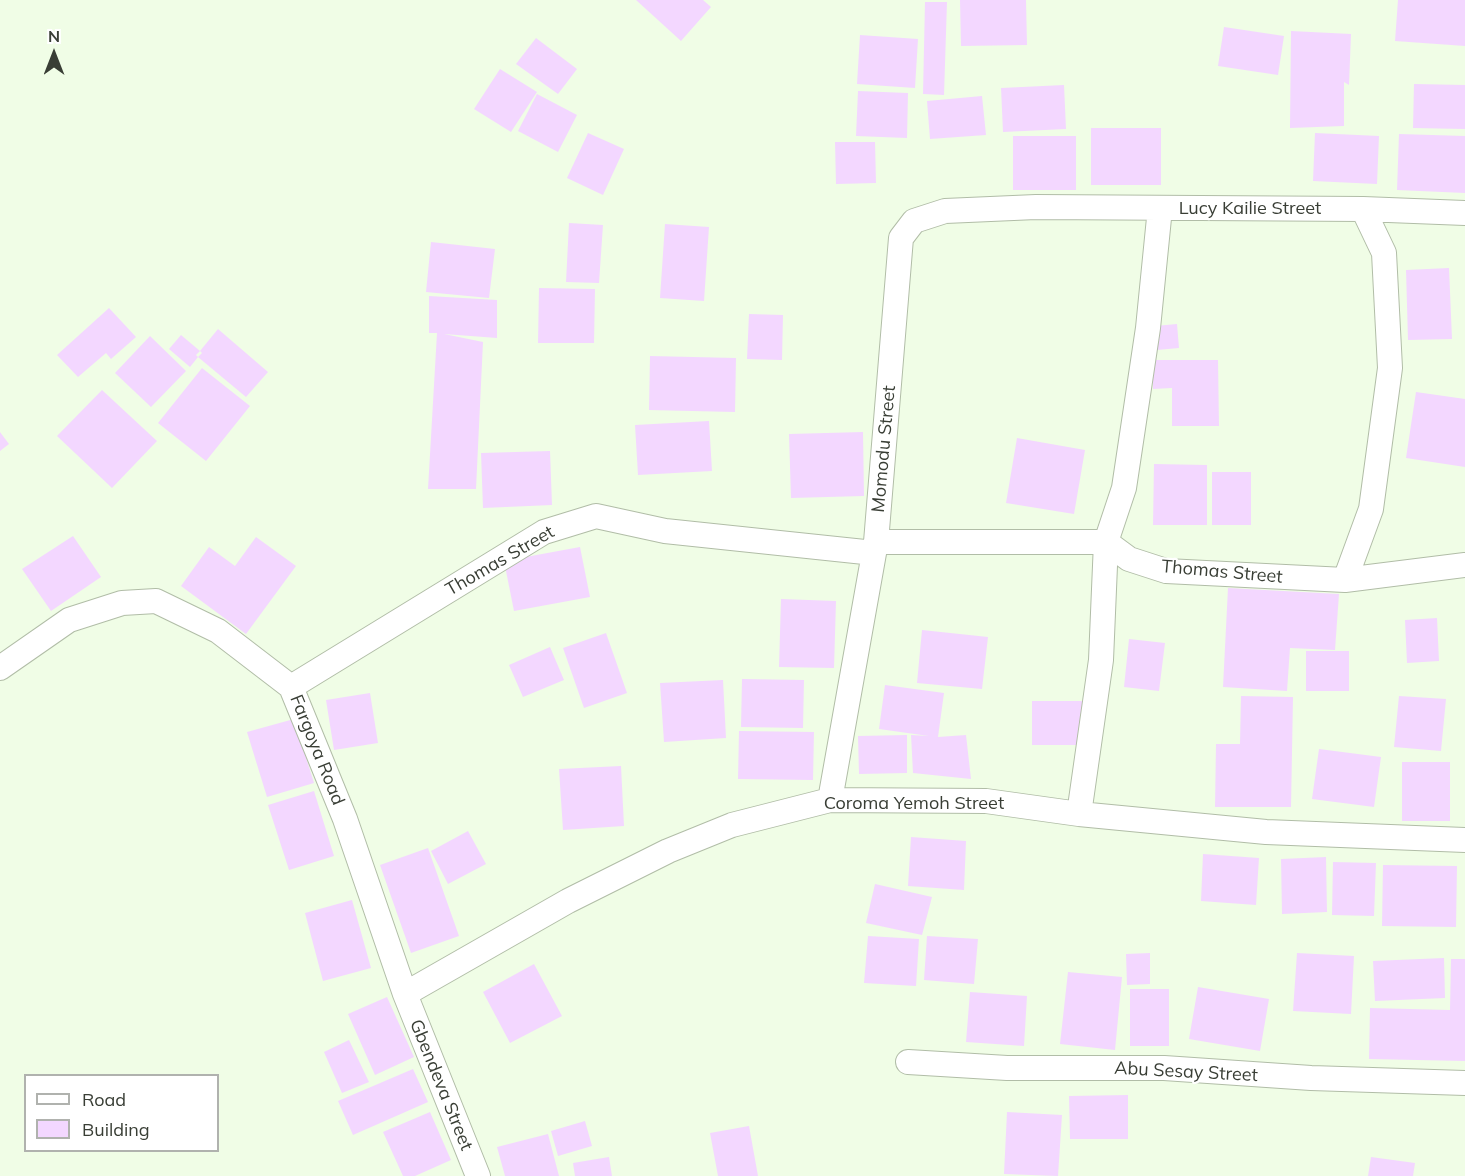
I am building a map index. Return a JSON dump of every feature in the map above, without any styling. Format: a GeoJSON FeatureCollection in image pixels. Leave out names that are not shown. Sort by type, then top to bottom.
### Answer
{"type":"FeatureCollection","features":[{"type":"Feature","properties":{"kind":"street","name":"Lucy Kailie Street"},"geometry":{"type":"LineString","coordinates":[[1036,207],[1363,209],[1465,213]]}},
{"type":"Feature","properties":{"kind":"street","name":"Momodu Street"},"geometry":{"type":"LineString","coordinates":[[830,800],[875,548],[901,238],[914,221],[945,211],[1036,207]]}},
{"type":"Feature","properties":{"kind":"street"},"geometry":{"type":"LineString","coordinates":[[1079,814],[1101,660],[1106,542],[1124,488],[1148,328],[1160,208]]}},
{"type":"Feature","properties":{"kind":"street"},"geometry":{"type":"LineString","coordinates":[[1345,580],[1371,509],[1390,368],[1384,253],[1363,209]]}},
{"type":"Feature","properties":{"kind":"street","name":"Thomas Street"},"geometry":{"type":"LineString","coordinates":[[291,687],[544,532],[596,516],[665,531],[875,548],[1106,542],[1129,559],[1166,571],[1345,580],[1465,565]]}},
{"type":"Feature","properties":{"kind":"street","name":"Fargoya Road"},"geometry":{"type":"LineString","coordinates":[[0,668],[69,620],[122,603],[156,601],[218,631],[291,687],[345,819],[405,994]]}},
{"type":"Feature","properties":{"kind":"street","name":"Coroma Yemoh Street"},"geometry":{"type":"LineString","coordinates":[[405,994],[568,901],[668,851],[732,825],[830,800],[986,801],[1079,814],[1266,832],[1465,840]]}},
{"type":"Feature","properties":{"kind":"street","name":"Gbendeva Street"},"geometry":{"type":"LineString","coordinates":[[405,994],[478,1176]]}},
{"type":"Feature","properties":{"kind":"street","name":"Abu Sesay Street"},"geometry":{"type":"LineString","coordinates":[[908,1062],[1007,1068],[1164,1068],[1311,1078],[1465,1083]]}},
{"type":"Feature","properties":{"kind":"building"},"geometry":{"type":"Polygon","coordinates":[[[636,0],[703,0],[711,7],[681,41],[636,0]]]}},
{"type":"Feature","properties":{"kind":"building"},"geometry":{"type":"Polygon","coordinates":[[[960,0],[1026,0],[1027,45],[961,46],[960,0]]]}},
{"type":"Feature","properties":{"kind":"building"},"geometry":{"type":"Polygon","coordinates":[[[1398,0],[1465,0],[1465,46],[1395,41],[1398,0]]]}},
{"type":"Feature","properties":{"kind":"building"},"geometry":{"type":"Polygon","coordinates":[[[925,2],[947,2],[944,95],[923,94],[925,2]]]}},
{"type":"Feature","properties":{"kind":"building"},"geometry":{"type":"Polygon","coordinates":[[[1224,27],[1284,36],[1278,75],[1218,66],[1224,27]]]}},
{"type":"Feature","properties":{"kind":"building"},"geometry":{"type":"Polygon","coordinates":[[[1291,31],[1351,34],[1349,85],[1344,82],[1344,126],[1290,128],[1291,31]]]}},
{"type":"Feature","properties":{"kind":"building"},"geometry":{"type":"Polygon","coordinates":[[[860,35],[918,39],[915,88],[857,84],[860,35]]]}},
{"type":"Feature","properties":{"kind":"building"},"geometry":{"type":"Polygon","coordinates":[[[536,38],[577,69],[558,94],[516,64],[536,38]]]}},
{"type":"Feature","properties":{"kind":"building"},"geometry":{"type":"Polygon","coordinates":[[[500,69],[537,92],[511,132],[474,109],[500,69]]]}},
{"type":"Feature","properties":{"kind":"building"},"geometry":{"type":"Polygon","coordinates":[[[1414,84],[1465,85],[1465,129],[1413,128],[1414,84]]]}},
{"type":"Feature","properties":{"kind":"building"},"geometry":{"type":"Polygon","coordinates":[[[1064,85],[1066,129],[1003,132],[1001,88],[1064,85]]]}},
{"type":"Feature","properties":{"kind":"building"},"geometry":{"type":"Polygon","coordinates":[[[858,91],[908,93],[907,138],[856,136],[858,91]]]}},
{"type":"Feature","properties":{"kind":"building"},"geometry":{"type":"Polygon","coordinates":[[[537,94],[577,115],[558,152],[518,131],[537,94]]]}},
{"type":"Feature","properties":{"kind":"building"},"geometry":{"type":"Polygon","coordinates":[[[982,96],[986,135],[930,139],[927,101],[982,96]]]}},
{"type":"Feature","properties":{"kind":"building"},"geometry":{"type":"Polygon","coordinates":[[[1091,128],[1161,128],[1161,185],[1091,185],[1091,128]]]}},
{"type":"Feature","properties":{"kind":"building"},"geometry":{"type":"Polygon","coordinates":[[[588,133],[624,149],[603,195],[567,178],[588,133]]]}},
{"type":"Feature","properties":{"kind":"building"},"geometry":{"type":"Polygon","coordinates":[[[1315,133],[1379,136],[1377,184],[1313,181],[1315,133]]]}},
{"type":"Feature","properties":{"kind":"building"},"geometry":{"type":"Polygon","coordinates":[[[1399,134],[1465,136],[1465,193],[1397,190],[1399,134]]]}},
{"type":"Feature","properties":{"kind":"building"},"geometry":{"type":"Polygon","coordinates":[[[1013,136],[1076,136],[1076,190],[1013,190],[1013,136]]]}},
{"type":"Feature","properties":{"kind":"building"},"geometry":{"type":"Polygon","coordinates":[[[835,142],[875,142],[876,183],[836,184],[835,142]]]}},
{"type":"Feature","properties":{"kind":"building"},"geometry":{"type":"Polygon","coordinates":[[[569,223],[603,225],[599,283],[566,282],[569,223]]]}},
{"type":"Feature","properties":{"kind":"building"},"geometry":{"type":"Polygon","coordinates":[[[665,224],[709,227],[704,301],[660,298],[665,224]]]}},
{"type":"Feature","properties":{"kind":"building"},"geometry":{"type":"Polygon","coordinates":[[[431,242],[495,249],[489,298],[426,292],[431,242]]]}},
{"type":"Feature","properties":{"kind":"building"},"geometry":{"type":"Polygon","coordinates":[[[1449,268],[1452,339],[1408,340],[1406,270],[1449,268]]]}},
{"type":"Feature","properties":{"kind":"building"},"geometry":{"type":"Polygon","coordinates":[[[539,288],[595,289],[594,343],[538,343],[539,288]]]}},
{"type":"Feature","properties":{"kind":"building"},"geometry":{"type":"Polygon","coordinates":[[[429,296],[497,300],[497,338],[444,334],[483,342],[476,489],[428,489],[437,333],[429,333],[429,296]]]}},
{"type":"Feature","properties":{"kind":"building"},"geometry":{"type":"Polygon","coordinates":[[[109,308],[136,337],[111,359],[106,353],[78,377],[57,355],[109,308]]]}},
{"type":"Feature","properties":{"kind":"building"},"geometry":{"type":"Polygon","coordinates":[[[749,314],[783,315],[782,360],[747,359],[749,314]]]}},
{"type":"Feature","properties":{"kind":"building"},"geometry":{"type":"Polygon","coordinates":[[[1177,324],[1179,348],[1157,350],[1155,326],[1177,324]]]}},
{"type":"Feature","properties":{"kind":"building"},"geometry":{"type":"Polygon","coordinates":[[[218,329],[268,372],[246,397],[198,357],[202,353],[200,351],[218,329]]]}},
{"type":"Feature","properties":{"kind":"building"},"geometry":{"type":"Polygon","coordinates":[[[181,335],[200,351],[196,355],[198,357],[190,367],[169,349],[181,335]]]}},
{"type":"Feature","properties":{"kind":"building"},"geometry":{"type":"Polygon","coordinates":[[[150,336],[186,371],[151,407],[115,373],[150,336]]]}},
{"type":"Feature","properties":{"kind":"building"},"geometry":{"type":"Polygon","coordinates":[[[650,356],[736,358],[735,412],[649,410],[650,356]]]}},
{"type":"Feature","properties":{"kind":"building"},"geometry":{"type":"Polygon","coordinates":[[[1153,360],[1218,360],[1219,426],[1172,426],[1172,388],[1153,389],[1153,360]]]}},
{"type":"Feature","properties":{"kind":"building"},"geometry":{"type":"Polygon","coordinates":[[[202,368],[250,406],[206,461],[158,423],[202,368]]]}},
{"type":"Feature","properties":{"kind":"building"},"geometry":{"type":"Polygon","coordinates":[[[102,390],[157,441],[112,488],[57,436],[102,390]]]}},
{"type":"Feature","properties":{"kind":"building"},"geometry":{"type":"Polygon","coordinates":[[[1416,392],[1465,399],[1465,467],[1406,458],[1416,392]]]}},
{"type":"Feature","properties":{"kind":"building"},"geometry":{"type":"Polygon","coordinates":[[[709,421],[712,471],[638,475],[635,425],[709,421]]]}},
{"type":"Feature","properties":{"kind":"building"},"geometry":{"type":"Polygon","coordinates":[[[0,432],[9,444],[0,451],[0,432]]]}},
{"type":"Feature","properties":{"kind":"building"},"geometry":{"type":"Polygon","coordinates":[[[863,432],[864,496],[791,498],[789,434],[863,432]]]}},
{"type":"Feature","properties":{"kind":"building"},"geometry":{"type":"Polygon","coordinates":[[[1017,438],[1085,450],[1074,514],[1006,503],[1017,438]]]}},
{"type":"Feature","properties":{"kind":"building"},"geometry":{"type":"Polygon","coordinates":[[[550,451],[552,505],[483,508],[481,453],[550,451]]]}},
{"type":"Feature","properties":{"kind":"building"},"geometry":{"type":"Polygon","coordinates":[[[1154,464],[1207,465],[1207,525],[1153,525],[1154,464]]]}},
{"type":"Feature","properties":{"kind":"building"},"geometry":{"type":"Polygon","coordinates":[[[1212,472],[1251,472],[1251,525],[1212,525],[1212,472]]]}},
{"type":"Feature","properties":{"kind":"building"},"geometry":{"type":"Polygon","coordinates":[[[73,536],[101,577],[51,611],[22,569],[73,536]]]}},
{"type":"Feature","properties":{"kind":"building"},"geometry":{"type":"Polygon","coordinates":[[[256,537],[296,566],[246,634],[181,586],[209,547],[235,566],[256,537]]]}},
{"type":"Feature","properties":{"kind":"building"},"geometry":{"type":"Polygon","coordinates":[[[580,547],[590,597],[514,611],[504,561],[580,547]]]}},
{"type":"Feature","properties":{"kind":"building"},"geometry":{"type":"Polygon","coordinates":[[[1228,588],[1339,594],[1335,650],[1290,648],[1287,691],[1223,687],[1228,588]]]}},
{"type":"Feature","properties":{"kind":"building"},"geometry":{"type":"Polygon","coordinates":[[[781,599],[836,601],[834,668],[779,667],[781,599]]]}},
{"type":"Feature","properties":{"kind":"building"},"geometry":{"type":"Polygon","coordinates":[[[1437,618],[1439,661],[1407,663],[1405,620],[1437,618]]]}},
{"type":"Feature","properties":{"kind":"building"},"geometry":{"type":"Polygon","coordinates":[[[922,630],[988,637],[982,689],[917,683],[922,630]]]}},
{"type":"Feature","properties":{"kind":"building"},"geometry":{"type":"Polygon","coordinates":[[[606,633],[627,693],[584,708],[563,648],[606,633]]]}},
{"type":"Feature","properties":{"kind":"building"},"geometry":{"type":"Polygon","coordinates":[[[1129,639],[1165,643],[1159,691],[1124,687],[1129,639]]]}},
{"type":"Feature","properties":{"kind":"building"},"geometry":{"type":"Polygon","coordinates":[[[550,647],[564,680],[523,697],[509,665],[550,647]]]}},
{"type":"Feature","properties":{"kind":"building"},"geometry":{"type":"Polygon","coordinates":[[[1306,651],[1349,651],[1349,691],[1306,691],[1306,651]]]}},
{"type":"Feature","properties":{"kind":"building"},"geometry":{"type":"Polygon","coordinates":[[[742,679],[804,680],[803,728],[741,727],[742,679]]]}},
{"type":"Feature","properties":{"kind":"building"},"geometry":{"type":"Polygon","coordinates":[[[723,680],[726,738],[664,742],[660,683],[723,680]]]}},
{"type":"Feature","properties":{"kind":"building"},"geometry":{"type":"Polygon","coordinates":[[[885,685],[944,693],[938,737],[966,735],[971,779],[913,773],[911,735],[929,736],[879,729],[885,685]]]}},
{"type":"Feature","properties":{"kind":"building"},"geometry":{"type":"Polygon","coordinates":[[[370,693],[378,743],[334,750],[326,700],[370,693]]]}},
{"type":"Feature","properties":{"kind":"building"},"geometry":{"type":"Polygon","coordinates":[[[1241,696],[1293,697],[1291,807],[1215,807],[1216,744],[1240,744],[1241,696]]]}},
{"type":"Feature","properties":{"kind":"building"},"geometry":{"type":"Polygon","coordinates":[[[1399,696],[1446,699],[1441,751],[1394,747],[1399,696]]]}},
{"type":"Feature","properties":{"kind":"building"},"geometry":{"type":"Polygon","coordinates":[[[1032,701],[1087,701],[1087,745],[1032,745],[1032,701]]]}},
{"type":"Feature","properties":{"kind":"building"},"geometry":{"type":"Polygon","coordinates":[[[294,719],[314,783],[267,797],[247,732],[294,719]]]}},
{"type":"Feature","properties":{"kind":"building"},"geometry":{"type":"Polygon","coordinates":[[[739,731],[814,732],[813,780],[738,779],[739,731]]]}},
{"type":"Feature","properties":{"kind":"building"},"geometry":{"type":"Polygon","coordinates":[[[907,735],[907,773],[859,774],[858,736],[907,735]]]}},
{"type":"Feature","properties":{"kind":"building"},"geometry":{"type":"Polygon","coordinates":[[[1319,749],[1381,757],[1374,807],[1312,799],[1319,749]]]}},
{"type":"Feature","properties":{"kind":"building"},"geometry":{"type":"Polygon","coordinates":[[[1402,762],[1450,762],[1450,821],[1402,821],[1402,762]]]}},
{"type":"Feature","properties":{"kind":"building"},"geometry":{"type":"Polygon","coordinates":[[[621,766],[624,826],[563,830],[559,769],[621,766]]]}},
{"type":"Feature","properties":{"kind":"building"},"geometry":{"type":"Polygon","coordinates":[[[314,791],[334,856],[289,870],[268,805],[314,791]]]}},
{"type":"Feature","properties":{"kind":"building"},"geometry":{"type":"Polygon","coordinates":[[[468,831],[486,864],[448,884],[431,851],[468,831]]]}},
{"type":"Feature","properties":{"kind":"building"},"geometry":{"type":"Polygon","coordinates":[[[911,837],[966,841],[964,890],[908,886],[911,837]]]}},
{"type":"Feature","properties":{"kind":"building"},"geometry":{"type":"Polygon","coordinates":[[[428,848],[459,936],[411,953],[380,865],[428,848]]]}},
{"type":"Feature","properties":{"kind":"building"},"geometry":{"type":"Polygon","coordinates":[[[1203,854],[1259,858],[1256,905],[1201,901],[1203,854]]]}},
{"type":"Feature","properties":{"kind":"building"},"geometry":{"type":"Polygon","coordinates":[[[1326,857],[1327,912],[1282,914],[1281,859],[1326,857]]]}},
{"type":"Feature","properties":{"kind":"building"},"geometry":{"type":"Polygon","coordinates":[[[1333,862],[1376,863],[1374,916],[1332,915],[1333,862]]]}},
{"type":"Feature","properties":{"kind":"building"},"geometry":{"type":"Polygon","coordinates":[[[1383,865],[1457,866],[1456,927],[1382,926],[1383,865]]]}},
{"type":"Feature","properties":{"kind":"building"},"geometry":{"type":"Polygon","coordinates":[[[875,884],[932,897],[922,935],[866,923],[875,884]]]}},
{"type":"Feature","properties":{"kind":"building"},"geometry":{"type":"Polygon","coordinates":[[[352,900],[371,968],[323,981],[305,913],[352,900]]]}},
{"type":"Feature","properties":{"kind":"building"},"geometry":{"type":"Polygon","coordinates":[[[868,936],[919,939],[916,986],[864,983],[868,936]]]}},
{"type":"Feature","properties":{"kind":"building"},"geometry":{"type":"Polygon","coordinates":[[[927,936],[978,939],[974,984],[924,980],[927,936]]]}},
{"type":"Feature","properties":{"kind":"building"},"geometry":{"type":"Polygon","coordinates":[[[1150,953],[1150,984],[1127,985],[1126,954],[1150,953]]]}},
{"type":"Feature","properties":{"kind":"building"},"geometry":{"type":"Polygon","coordinates":[[[1297,953],[1354,956],[1351,1014],[1293,1011],[1297,953]]]}},
{"type":"Feature","properties":{"kind":"building"},"geometry":{"type":"Polygon","coordinates":[[[1444,958],[1445,998],[1375,1001],[1373,961],[1444,958]]]}},
{"type":"Feature","properties":{"kind":"building"},"geometry":{"type":"Polygon","coordinates":[[[1451,959],[1465,959],[1465,1061],[1369,1059],[1370,1008],[1450,1010],[1451,959]]]}},
{"type":"Feature","properties":{"kind":"building"},"geometry":{"type":"Polygon","coordinates":[[[534,964],[562,1016],[510,1043],[483,992],[534,964]]]}},
{"type":"Feature","properties":{"kind":"building"},"geometry":{"type":"Polygon","coordinates":[[[1068,972],[1122,977],[1115,1050],[1060,1044],[1068,972]]]}},
{"type":"Feature","properties":{"kind":"building"},"geometry":{"type":"Polygon","coordinates":[[[1198,987],[1269,999],[1260,1051],[1189,1039],[1198,987]]]}},
{"type":"Feature","properties":{"kind":"building"},"geometry":{"type":"Polygon","coordinates":[[[1130,989],[1169,989],[1169,1046],[1130,1046],[1130,989]]]}},
{"type":"Feature","properties":{"kind":"building"},"geometry":{"type":"Polygon","coordinates":[[[970,992],[1027,996],[1024,1046],[966,1042],[970,992]]]}},
{"type":"Feature","properties":{"kind":"building"},"geometry":{"type":"Polygon","coordinates":[[[387,997],[414,1057],[375,1075],[348,1014],[387,997]]]}},
{"type":"Feature","properties":{"kind":"building"},"geometry":{"type":"Polygon","coordinates":[[[349,1040],[369,1082],[342,1093],[324,1052],[349,1040]]]}},
{"type":"Feature","properties":{"kind":"building"},"geometry":{"type":"Polygon","coordinates":[[[413,1069],[428,1102],[353,1135],[338,1101],[413,1069]]]}},
{"type":"Feature","properties":{"kind":"building"},"geometry":{"type":"Polygon","coordinates":[[[1128,1095],[1128,1139],[1070,1139],[1069,1096],[1128,1095]]]}},
{"type":"Feature","properties":{"kind":"building"},"geometry":{"type":"Polygon","coordinates":[[[430,1112],[451,1160],[415,1176],[403,1176],[383,1132],[430,1112]]]}},
{"type":"Feature","properties":{"kind":"building"},"geometry":{"type":"Polygon","coordinates":[[[1007,1112],[1062,1115],[1058,1176],[1004,1174],[1007,1112]]]}},
{"type":"Feature","properties":{"kind":"building"},"geometry":{"type":"Polygon","coordinates":[[[585,1121],[592,1146],[558,1156],[551,1131],[585,1121]]]}},
{"type":"Feature","properties":{"kind":"building"},"geometry":{"type":"Polygon","coordinates":[[[749,1126],[758,1176],[718,1176],[710,1133],[749,1126]]]}},
{"type":"Feature","properties":{"kind":"building"},"geometry":{"type":"Polygon","coordinates":[[[548,1134],[559,1176],[505,1176],[497,1147],[548,1134]]]}},
{"type":"Feature","properties":{"kind":"building"},"geometry":{"type":"Polygon","coordinates":[[[609,1157],[612,1176],[575,1176],[573,1163],[609,1157]]]}},
{"type":"Feature","properties":{"kind":"building"},"geometry":{"type":"Polygon","coordinates":[[[1371,1157],[1415,1163],[1413,1176],[1368,1176],[1371,1157]]]}}]}
